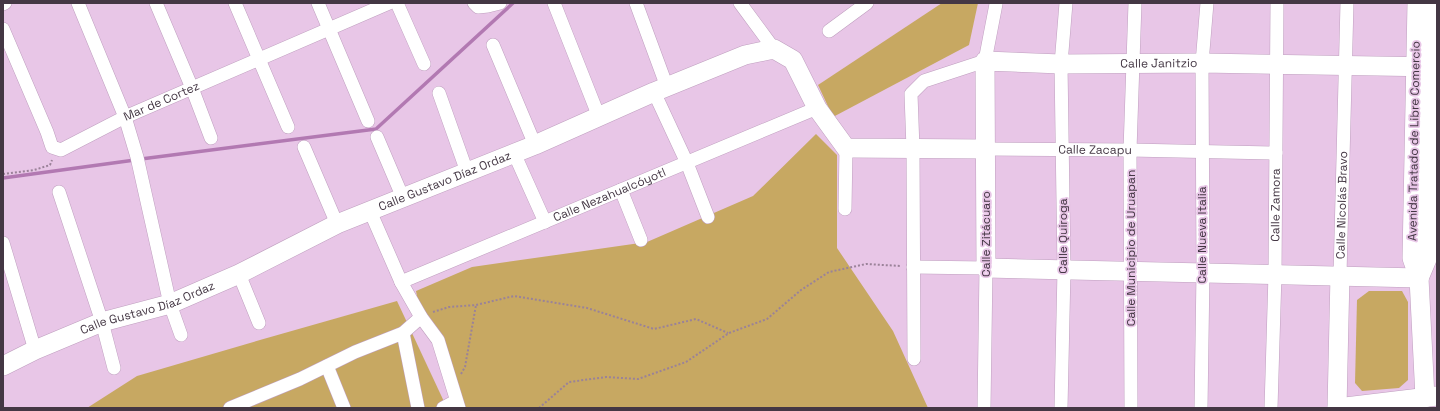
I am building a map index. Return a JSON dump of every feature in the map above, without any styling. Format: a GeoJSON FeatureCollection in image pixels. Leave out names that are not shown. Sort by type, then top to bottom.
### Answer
{"type":"FeatureCollection","features":[{"type":"Feature","properties":{"kind":"street"},"geometry":{"type":"LineString","coordinates":[[78,3],[125,117],[138,163],[170,304],[181,335]]}},
{"type":"Feature","properties":{"kind":"street"},"geometry":{"type":"LineString","coordinates":[[156,3],[192,88],[211,138]]}},
{"type":"Feature","properties":{"kind":"street"},"geometry":{"type":"LineString","coordinates":[[235,3],[288,127]]}},
{"type":"Feature","properties":{"kind":"street"},"geometry":{"type":"LineString","coordinates":[[318,3],[330,28],[368,121]]}},
{"type":"Feature","properties":{"kind":"street","name":"Mar de Cortez"},"geometry":{"type":"LineString","coordinates":[[52,147],[61,150],[125,117],[389,3]]}},
{"type":"Feature","properties":{"kind":"street"},"geometry":{"type":"LineString","coordinates":[[397,3],[424,64]]}},
{"type":"Feature","properties":{"kind":"street"},"geometry":{"type":"LineString","coordinates":[[476,5],[488,6],[500,3]]}},
{"type":"Feature","properties":{"kind":"street"},"geometry":{"type":"LineString","coordinates":[[554,3],[599,117]]}},
{"type":"Feature","properties":{"kind":"street"},"geometry":{"type":"LineString","coordinates":[[636,3],[661,90],[708,217]]}},
{"type":"Feature","properties":{"kind":"street"},"geometry":{"type":"LineString","coordinates":[[740,3],[774,49],[793,60],[817,108],[846,148],[845,209]]}},
{"type":"Feature","properties":{"kind":"street"},"geometry":{"type":"LineString","coordinates":[[830,31],[867,3]]}},
{"type":"Feature","properties":{"kind":"street","name":"Calle Quiroga"},"geometry":{"type":"LineString","coordinates":[[1061,408],[1064,270],[1061,64],[1066,3]]}},
{"type":"Feature","properties":{"kind":"street","name":"Calle Municipio de Uruapan"},"geometry":{"type":"LineString","coordinates":[[1131,408],[1130,150],[1135,3]]}},
{"type":"Feature","properties":{"kind":"street","name":"Calle Nueva Italia"},"geometry":{"type":"LineString","coordinates":[[1201,408],[1202,62],[1207,3]]}},
{"type":"Feature","properties":{"kind":"street","name":"Calle Zamora"},"geometry":{"type":"LineString","coordinates":[[1271,408],[1275,274],[1277,3]]}},
{"type":"Feature","properties":{"kind":"street","name":"Calle Nicolás Bravo"},"geometry":{"type":"LineString","coordinates":[[1337,408],[1347,3]]}},
{"type":"Feature","properties":{"kind":"street","name":"Avenida Tratado de Libre Comercio"},"geometry":{"type":"LineString","coordinates":[[1417,3],[1415,67],[1426,237]]}},
{"type":"Feature","properties":{"kind":"street","name":"Avenida Tratado de Libre Comercio"},"geometry":{"type":"LineString","coordinates":[[1431,397],[1419,278],[1412,258],[1426,237],[1436,67],[1434,3]]}},
{"type":"Feature","properties":{"kind":"street"},"geometry":{"type":"LineString","coordinates":[[985,61],[996,4]]}},
{"type":"Feature","properties":{"kind":"street"},"geometry":{"type":"LineString","coordinates":[[3,29],[52,147]]}},
{"type":"Feature","properties":{"kind":"street"},"geometry":{"type":"LineString","coordinates":[[493,45],[535,145]]}},
{"type":"Feature","properties":{"kind":"street","name":"Calle Gustavo Díaz Ordaz"},"geometry":{"type":"LineString","coordinates":[[3,366],[35,350],[102,322],[170,304],[239,274],[337,224],[535,145],[745,55],[774,49]]}},
{"type":"Feature","properties":{"kind":"street","name":"Calle Janitzio"},"geometry":{"type":"LineString","coordinates":[[913,149],[911,94],[924,81],[985,61],[1061,64],[1202,62],[1436,67]]}},
{"type":"Feature","properties":{"kind":"street","name":"Calle Zitácuaro"},"geometry":{"type":"LineString","coordinates":[[984,408],[986,268],[985,61]]}},
{"type":"Feature","properties":{"kind":"street"},"geometry":{"type":"LineString","coordinates":[[439,93],[467,172]]}},
{"type":"Feature","properties":{"kind":"street","name":"Calle Nezahualcóyotl"},"geometry":{"type":"LineString","coordinates":[[401,282],[817,108]]}},
{"type":"Feature","properties":{"kind":"street"},"geometry":{"type":"LineString","coordinates":[[376,137],[403,198]]}},
{"type":"Feature","properties":{"kind":"street"},"geometry":{"type":"LineString","coordinates":[[304,148],[337,224]]}},
{"type":"Feature","properties":{"kind":"street","name":"Calle Zacapu"},"geometry":{"type":"LineString","coordinates":[[846,148],[1062,149],[1276,154]]}},
{"type":"Feature","properties":{"kind":"street"},"geometry":{"type":"LineString","coordinates":[[913,149],[914,359]]}},
{"type":"Feature","properties":{"kind":"street"},"geometry":{"type":"LineString","coordinates":[[514,153],[545,222]]}},
{"type":"Feature","properties":{"kind":"street"},"geometry":{"type":"LineString","coordinates":[[621,190],[640,240]]}},
{"type":"Feature","properties":{"kind":"street"},"geometry":{"type":"LineString","coordinates":[[59,192],[102,322],[114,368]]}},
{"type":"Feature","properties":{"kind":"street"},"geometry":{"type":"LineString","coordinates":[[370,211],[401,282],[421,317],[438,340],[456,400],[444,408]]}},
{"type":"Feature","properties":{"kind":"street"},"geometry":{"type":"LineString","coordinates":[[3,243],[35,350]]}},
{"type":"Feature","properties":{"kind":"street"},"geometry":{"type":"LineString","coordinates":[[913,267],[1340,275],[1419,278]]}},
{"type":"Feature","properties":{"kind":"street"},"geometry":{"type":"LineString","coordinates":[[239,274],[259,323]]}},
{"type":"Feature","properties":{"kind":"street"},"geometry":{"type":"LineString","coordinates":[[230,408],[300,379],[355,352],[403,334],[421,317]]}},
{"type":"Feature","properties":{"kind":"street"},"geometry":{"type":"LineString","coordinates":[[403,334],[418,408]]}},
{"type":"Feature","properties":{"kind":"street"},"geometry":{"type":"LineString","coordinates":[[327,366],[344,408]]}},
{"type":"Feature","properties":{"kind":"street"},"geometry":{"type":"LineString","coordinates":[[1337,408],[1431,397]]}},
{"type":"Feature","properties":{"kind":"path"},"geometry":{"type":"LineString","coordinates":[[3,174],[34,170],[50,166],[53,159],[52,147]]}},
{"type":"Feature","properties":{"kind":"path"},"geometry":{"type":"LineString","coordinates":[[539,408],[569,382],[606,377],[638,378],[686,362],[729,333],[767,319],[801,290],[829,272],[866,264],[913,267]]}},
{"type":"Feature","properties":{"kind":"path"},"geometry":{"type":"LineString","coordinates":[[421,317],[449,307],[476,305],[514,296],[587,308],[654,329],[696,319],[729,333]]}},
{"type":"Feature","properties":{"kind":"path"},"geometry":{"type":"LineString","coordinates":[[456,400],[465,367],[476,305]]}},
{"type":"Feature","properties":{"kind":"shaded area"},"geometry":{"type":"Polygon","coordinates":[[[942,3],[978,3],[969,45],[833,117],[818,85],[942,3]]]}},
{"type":"Feature","properties":{"kind":"shaded area"},"geometry":{"type":"Polygon","coordinates":[[[816,134],[837,155],[837,248],[893,331],[928,408],[464,408],[421,317],[416,291],[472,267],[647,242],[753,196],[816,134]]]}},
{"type":"Feature","properties":{"kind":"shaded area"},"geometry":{"type":"Polygon","coordinates":[[[1369,291],[1402,291],[1408,302],[1408,380],[1399,388],[1362,391],[1355,383],[1357,300],[1369,291]]]}},
{"type":"Feature","properties":{"kind":"shaded area"},"geometry":{"type":"Polygon","coordinates":[[[397,301],[447,408],[87,408],[137,376],[397,301]]]}},
{"type":"Feature","properties":{"kind":"waterway"},"geometry":{"type":"LineString","coordinates":[[141,159],[376,129],[513,3]]}},
{"type":"Feature","properties":{"kind":"waterway"},"geometry":{"type":"LineString","coordinates":[[3,178],[135,160]]}}]}
